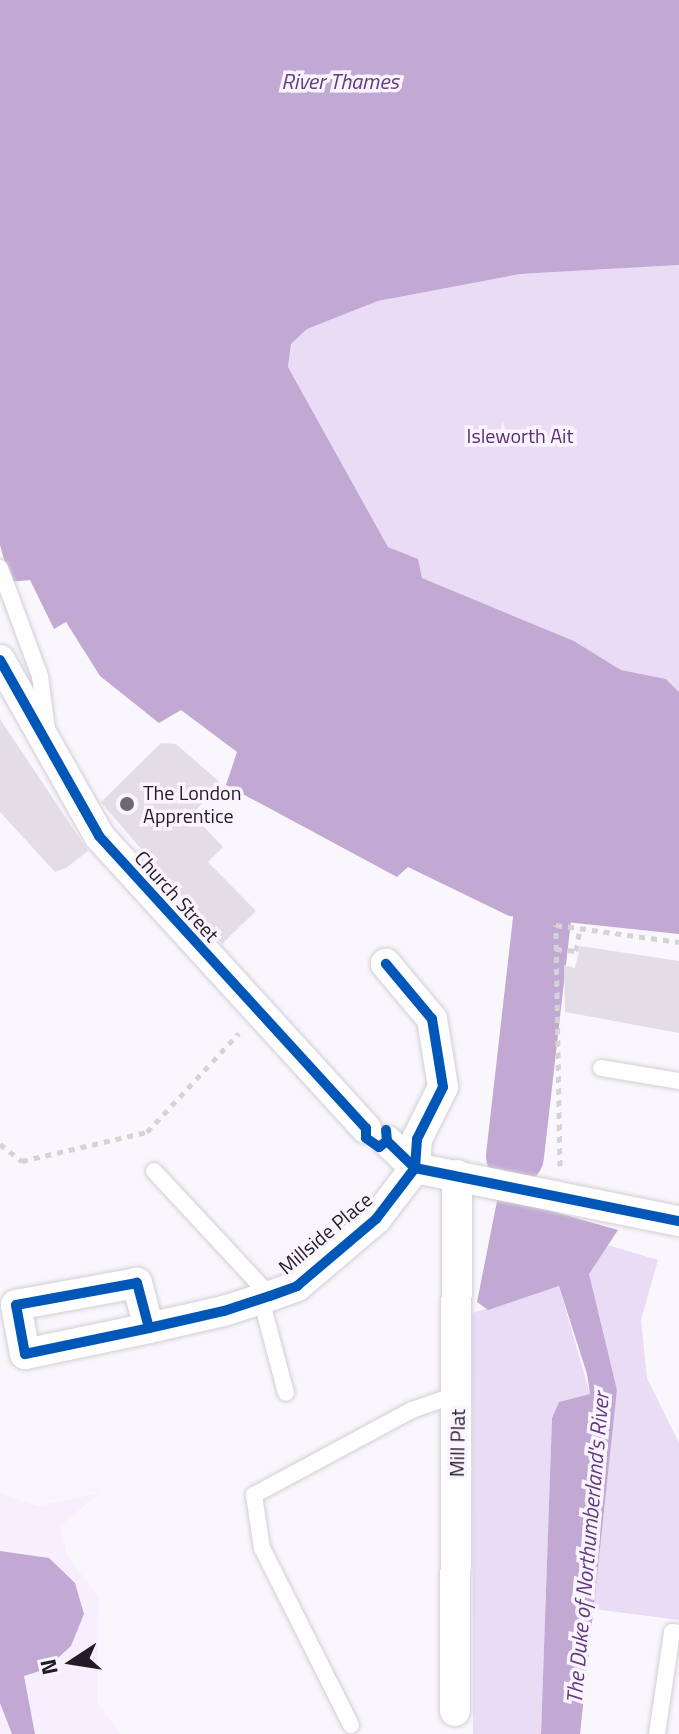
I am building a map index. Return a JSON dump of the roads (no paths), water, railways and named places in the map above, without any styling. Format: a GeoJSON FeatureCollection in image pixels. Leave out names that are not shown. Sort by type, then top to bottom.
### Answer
{"type":"FeatureCollection","features":[{"type":"Feature","properties":{"kind":"street","name":"Church Street"},"geometry":{"type":"LineString","coordinates":[[0,660],[99,836],[257,1013],[377,1135],[415,1168]]}},
{"type":"Feature","properties":{"kind":"street"},"geometry":{"type":"LineString","coordinates":[[386,964],[432,1019],[443,1087],[417,1139],[415,1168],[569,1187],[679,1221]]}},
{"type":"Feature","properties":{"kind":"street","name":"Millside Place"},"geometry":{"type":"LineString","coordinates":[[149,1328],[265,1298],[297,1286],[376,1219],[415,1168]]}},
{"type":"Feature","properties":{"kind":"street","name":"Mill Plat"},"geometry":{"type":"LineString","coordinates":[[455,1711],[457,1175]]}},
{"type":"Feature","properties":{"kind":"lane"},"geometry":{"type":"LineString","coordinates":[[0,568],[49,710],[48,745]]}},
{"type":"Feature","properties":{"kind":"lane"},"geometry":{"type":"LineString","coordinates":[[601,1068],[679,1081]]}},
{"type":"Feature","properties":{"kind":"lane"},"geometry":{"type":"LineString","coordinates":[[154,1171],[265,1298],[286,1393]]}},
{"type":"Feature","properties":{"kind":"lane"},"geometry":{"type":"LineString","coordinates":[[351,1725],[262,1548],[254,1495],[412,1410],[458,1394]]}},
{"type":"Feature","properties":{"kind":"lane"},"geometry":{"type":"LineString","coordinates":[[657,1734],[672,1632],[679,1633]]}},
{"type":"Feature","properties":{"kind":"water","name":"River Thames"},"geometry":{"type":"Polygon","coordinates":[[[0,0],[679,0],[679,265],[520,274],[378,301],[307,329],[291,344],[288,367],[388,547],[418,559],[422,578],[574,641],[621,670],[666,679],[679,692],[679,934],[509,916],[408,867],[397,877],[226,785],[237,752],[181,710],[159,723],[100,676],[66,622],[54,629],[30,580],[10,582],[0,545],[0,0]]]}},
{"type":"Feature","properties":{"kind":"water"},"geometry":{"type":"Polygon","coordinates":[[[498,1196],[618,1230],[589,1274],[617,1390],[580,1734],[541,1734],[552,1418],[559,1402],[590,1394],[587,1374],[559,1286],[488,1310],[477,1302],[498,1196]]]}},
{"type":"Feature","properties":{"kind":"water"},"geometry":{"type":"Polygon","coordinates":[[[0,1551],[49,1558],[75,1583],[84,1614],[71,1646],[46,1669],[24,1676],[35,1734],[12,1734],[0,1703],[0,1551]]]}},
{"type":"Feature","properties":{"kind":"waterway","name":"The Duke of Northumberland's River"},"geometry":{"type":"LineString","coordinates":[[515,1156],[551,841]]}},
{"type":"Feature","properties":{"kind":"place","name":"The London Apprentice"},"geometry":{"type":"Point","coordinates":[127,804]}},
{"type":"Feature","properties":{"kind":"park label","name":"Isleworth Ait"},"geometry":{"type":"Point","coordinates":[520,435]}}]}
